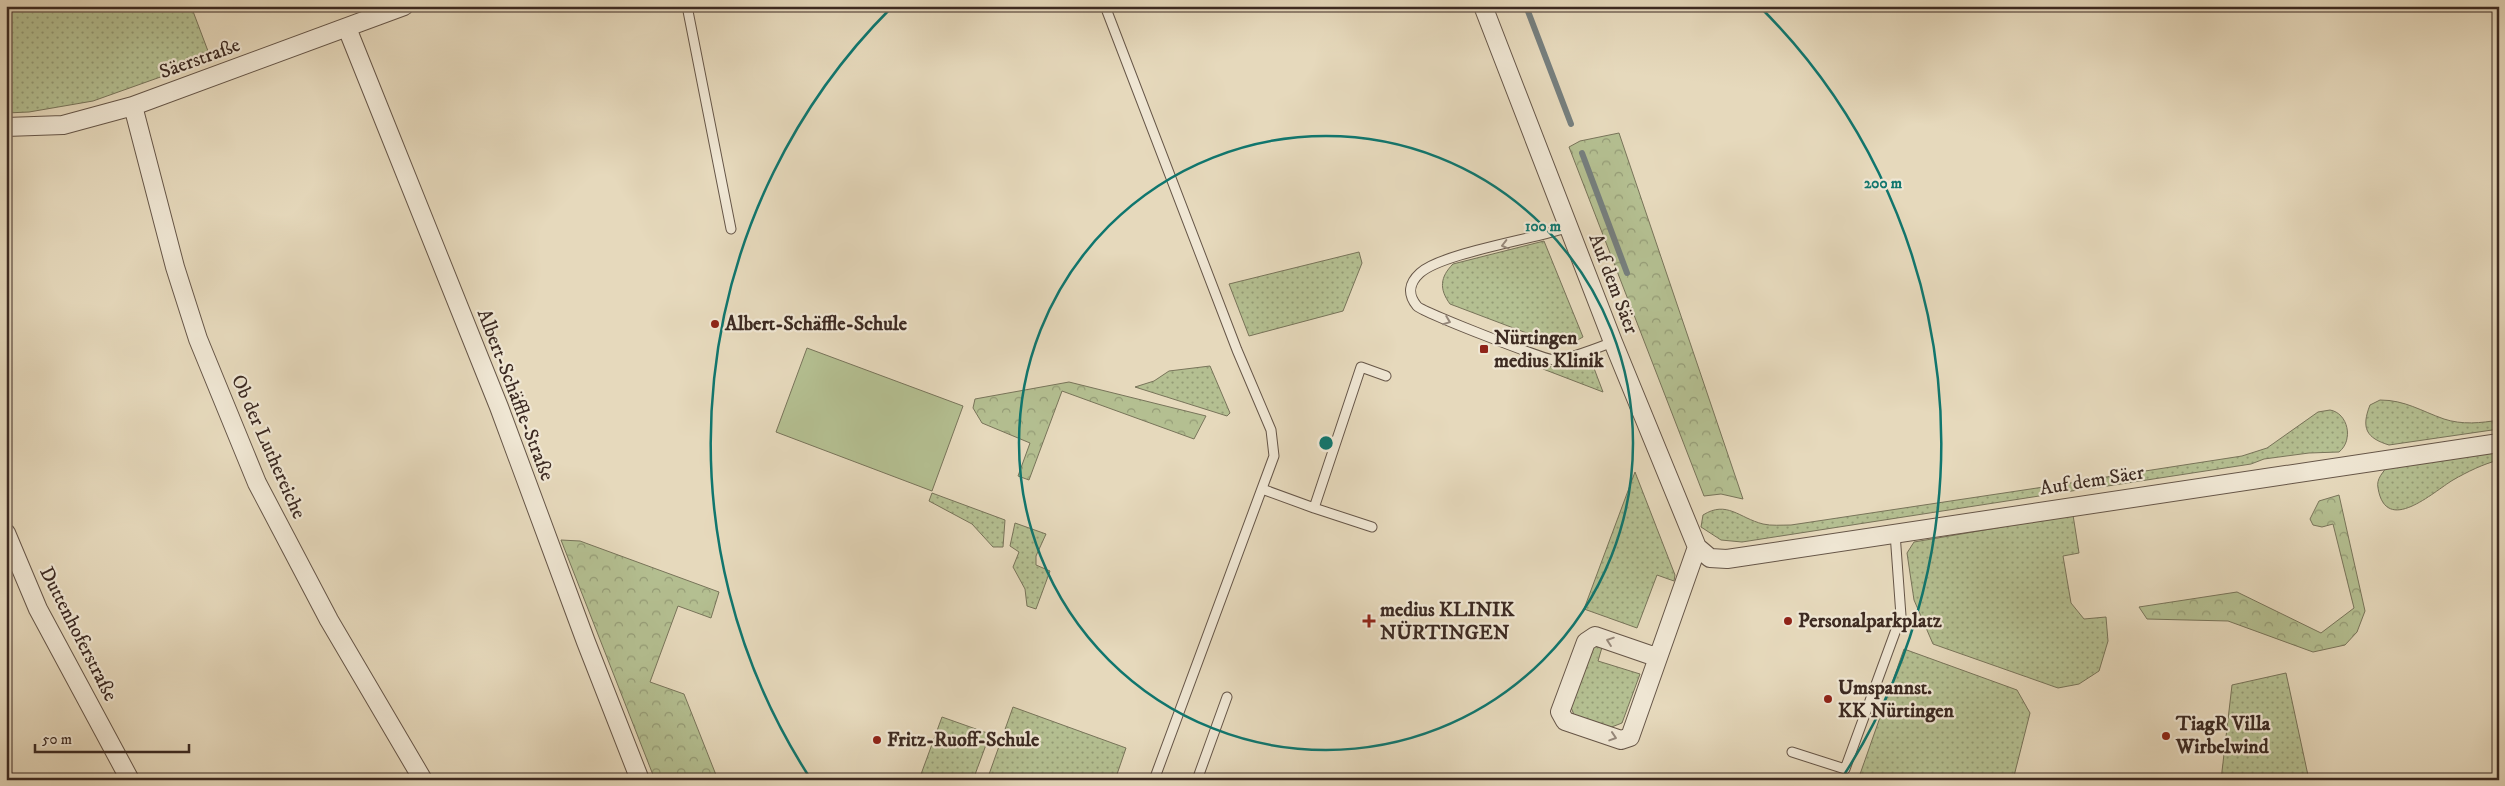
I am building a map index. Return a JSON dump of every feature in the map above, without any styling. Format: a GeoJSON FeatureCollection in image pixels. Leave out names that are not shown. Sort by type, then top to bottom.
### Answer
{"type":"FeatureCollection","features":[{"type":"Feature","properties":{"kind":"street","name":"Säerstraße"},"geometry":{"type":"LineString","coordinates":[[6,127],[63,125],[133,106],[404,6]]}},
{"type":"Feature","properties":{"kind":"street","name":"Auf dem Säer"},"geometry":{"type":"LineString","coordinates":[[1483,6],[1613,342],[1697,547],[1710,558],[1727,559],[2499,442]]}},
{"type":"Feature","properties":{"kind":"street","name":"Albert-Schäffle-Straße"},"geometry":{"type":"LineString","coordinates":[[347,28],[499,407],[586,642],[640,780]]}},
{"type":"Feature","properties":{"kind":"street","name":"Ob der Luthereiche"},"geometry":{"type":"LineString","coordinates":[[133,106],[175,267],[198,339],[257,483],[329,620],[423,780]]}},
{"type":"Feature","properties":{"kind":"street","name":"Duttenhoferstraße"},"geometry":{"type":"LineString","coordinates":[[6,533],[38,609],[130,780]]}},
{"type":"Feature","properties":{"kind":"street"},"geometry":{"type":"LineString","coordinates":[[1656,657],[1595,636],[1586,642],[1560,712],[1564,721],[1621,740],[1630,737],[1656,657],[1697,547]]}},
{"type":"Feature","properties":{"kind":"lane"},"geometry":{"type":"LineString","coordinates":[[687,6],[731,228]]}},
{"type":"Feature","properties":{"kind":"lane"},"geometry":{"type":"LineString","coordinates":[[1105,6],[1237,350],[1271,430],[1274,456],[1154,780]]}},
{"type":"Feature","properties":{"kind":"lane"},"geometry":{"type":"LineString","coordinates":[[1569,227],[1445,260],[1422,271],[1414,279],[1410,287],[1411,297],[1418,308],[1440,319],[1554,360],[1613,342]]}},
{"type":"Feature","properties":{"kind":"lane"},"geometry":{"type":"LineString","coordinates":[[1314,508],[1361,367],[1386,376]]}},
{"type":"Feature","properties":{"kind":"lane"},"geometry":{"type":"LineString","coordinates":[[1262,489],[1372,527]]}},
{"type":"Feature","properties":{"kind":"lane"},"geometry":{"type":"LineString","coordinates":[[1792,752],[1845,770],[1901,616],[1895,533]]}},
{"type":"Feature","properties":{"kind":"lane"},"geometry":{"type":"LineString","coordinates":[[1197,780],[1228,697]]}},
{"type":"Feature","properties":{"kind":"green space"},"geometry":{"type":"Polygon","coordinates":[[[6,6],[191,6],[211,59],[93,101],[29,112],[6,113],[6,6]]]}},
{"type":"Feature","properties":{"kind":"green space"},"geometry":{"type":"Polygon","coordinates":[[[1619,133],[1743,499],[1721,494],[1704,496],[1569,147],[1580,141],[1619,133]]]}},
{"type":"Feature","properties":{"kind":"green space"},"geometry":{"type":"Polygon","coordinates":[[[1544,241],[1583,337],[1568,343],[1553,343],[1450,304],[1446,299],[1442,283],[1443,278],[1453,264],[1544,241]]]}},
{"type":"Feature","properties":{"kind":"green space"},"geometry":{"type":"Polygon","coordinates":[[[1359,252],[1362,263],[1343,311],[1249,336],[1229,284],[1359,252]]]}},
{"type":"Feature","properties":{"kind":"green space"},"geometry":{"type":"Polygon","coordinates":[[[807,348],[963,406],[932,491],[776,432],[807,348]]]}},
{"type":"Feature","properties":{"kind":"green space"},"geometry":{"type":"Polygon","coordinates":[[[1589,355],[1603,392],[1543,369],[1589,355]]]}},
{"type":"Feature","properties":{"kind":"green space"},"geometry":{"type":"Polygon","coordinates":[[[1210,366],[1230,413],[1227,416],[1135,387],[1154,381],[1169,371],[1210,366]]]}},
{"type":"Feature","properties":{"kind":"green space"},"geometry":{"type":"Polygon","coordinates":[[[1069,382],[1206,416],[1194,439],[1062,391],[1029,480],[1018,476],[1030,443],[982,423],[973,408],[975,399],[1069,382]]]}},
{"type":"Feature","properties":{"kind":"green space"},"geometry":{"type":"Polygon","coordinates":[[[2380,400],[2405,404],[2444,419],[2458,422],[2478,423],[2499,420],[2499,429],[2389,445],[2375,439],[2366,426],[2370,405],[2380,400]]]}},
{"type":"Feature","properties":{"kind":"green space"},"geometry":{"type":"Polygon","coordinates":[[[2330,410],[2341,416],[2347,428],[2344,447],[2339,452],[2309,453],[2264,459],[2251,464],[2088,489],[2087,480],[2242,456],[2267,448],[2318,412],[2330,410]]]}},
{"type":"Feature","properties":{"kind":"green space"},"geometry":{"type":"Polygon","coordinates":[[[2499,448],[2499,460],[2464,474],[2411,507],[2400,510],[2390,509],[2383,502],[2378,482],[2380,476],[2389,465],[2499,448]]]}},
{"type":"Feature","properties":{"kind":"green space"},"geometry":{"type":"Polygon","coordinates":[[[1635,472],[1675,575],[1674,581],[1657,575],[1637,628],[1584,609],[1635,472]]]}},
{"type":"Feature","properties":{"kind":"green space"},"geometry":{"type":"Polygon","coordinates":[[[2077,482],[2078,490],[1742,542],[1721,540],[1701,527],[1703,515],[1719,509],[1733,512],[1763,524],[1791,525],[2077,482]]]}},
{"type":"Feature","properties":{"kind":"green space"},"geometry":{"type":"Polygon","coordinates":[[[932,493],[1005,520],[1003,547],[993,547],[972,524],[929,501],[932,493]]]}},
{"type":"Feature","properties":{"kind":"green space"},"geometry":{"type":"Polygon","coordinates":[[[2339,495],[2365,611],[2357,632],[2345,645],[2313,652],[2228,621],[2147,619],[2139,607],[2237,592],[2321,633],[2354,608],[2333,524],[2322,527],[2313,525],[2310,519],[2319,501],[2339,495]]]}},
{"type":"Feature","properties":{"kind":"green space"},"geometry":{"type":"Polygon","coordinates":[[[2073,515],[2079,553],[2063,556],[2071,603],[2084,619],[2106,617],[2108,641],[2099,671],[2079,684],[2058,688],[1933,644],[1914,600],[1907,553],[1914,542],[2073,515]]]}},
{"type":"Feature","properties":{"kind":"green space"},"geometry":{"type":"Polygon","coordinates":[[[1015,523],[1046,534],[1036,556],[1036,565],[1050,571],[1036,609],[1027,606],[1025,589],[1013,567],[1019,552],[1010,546],[1015,523]]]}},
{"type":"Feature","properties":{"kind":"green space"},"geometry":{"type":"Polygon","coordinates":[[[561,540],[580,541],[719,592],[711,618],[678,606],[650,682],[684,694],[718,780],[655,780],[561,540]]]}},
{"type":"Feature","properties":{"kind":"green space"},"geometry":{"type":"Polygon","coordinates":[[[1603,644],[1598,661],[1640,674],[1622,723],[1609,728],[1574,715],[1569,702],[1590,648],[1603,644]]]}},
{"type":"Feature","properties":{"kind":"green space"},"geometry":{"type":"Polygon","coordinates":[[[1904,649],[2017,690],[2030,713],[2013,780],[1858,780],[1904,649]]]}},
{"type":"Feature","properties":{"kind":"green space"},"geometry":{"type":"Polygon","coordinates":[[[2286,673],[2309,780],[2221,780],[2232,685],[2286,673]]]}},
{"type":"Feature","properties":{"kind":"green space"},"geometry":{"type":"Polygon","coordinates":[[[1013,707],[1126,748],[1115,780],[987,780],[1013,707]]]}},
{"type":"Feature","properties":{"kind":"green space"},"geometry":{"type":"Polygon","coordinates":[[[942,717],[990,734],[973,780],[928,780],[920,777],[942,717]]]}},
{"type":"Feature","properties":{"kind":"waterway"},"geometry":{"type":"LineString","coordinates":[[1526,6],[1571,124]]}},
{"type":"Feature","properties":{"kind":"waterway"},"geometry":{"type":"LineString","coordinates":[[1582,153],[1627,273]]}},
{"type":"Feature","properties":{"kind":"place","name":"Albert-Schäffle-Schule"},"geometry":{"type":"Point","coordinates":[715,324]}},
{"type":"Feature","properties":{"kind":"place","name":"Nürtingen medius Klinik"},"geometry":{"type":"Point","coordinates":[1484,349]}},
{"type":"Feature","properties":{"kind":"place","name":"medius KLINIK NÜRTINGEN"},"geometry":{"type":"Point","coordinates":[1369,621]}},
{"type":"Feature","properties":{"kind":"place","name":"Personalparkplatz"},"geometry":{"type":"Point","coordinates":[1788,621]}},
{"type":"Feature","properties":{"kind":"place","name":"Umspannst. KK Nürtingen"},"geometry":{"type":"Point","coordinates":[1828,699]}},
{"type":"Feature","properties":{"kind":"place","name":"TiagR Villa Wirbelwind"},"geometry":{"type":"Point","coordinates":[2166,736]}},
{"type":"Feature","properties":{"kind":"place","name":"Fritz-Ruoff-Schule"},"geometry":{"type":"Point","coordinates":[877,740]}}]}
